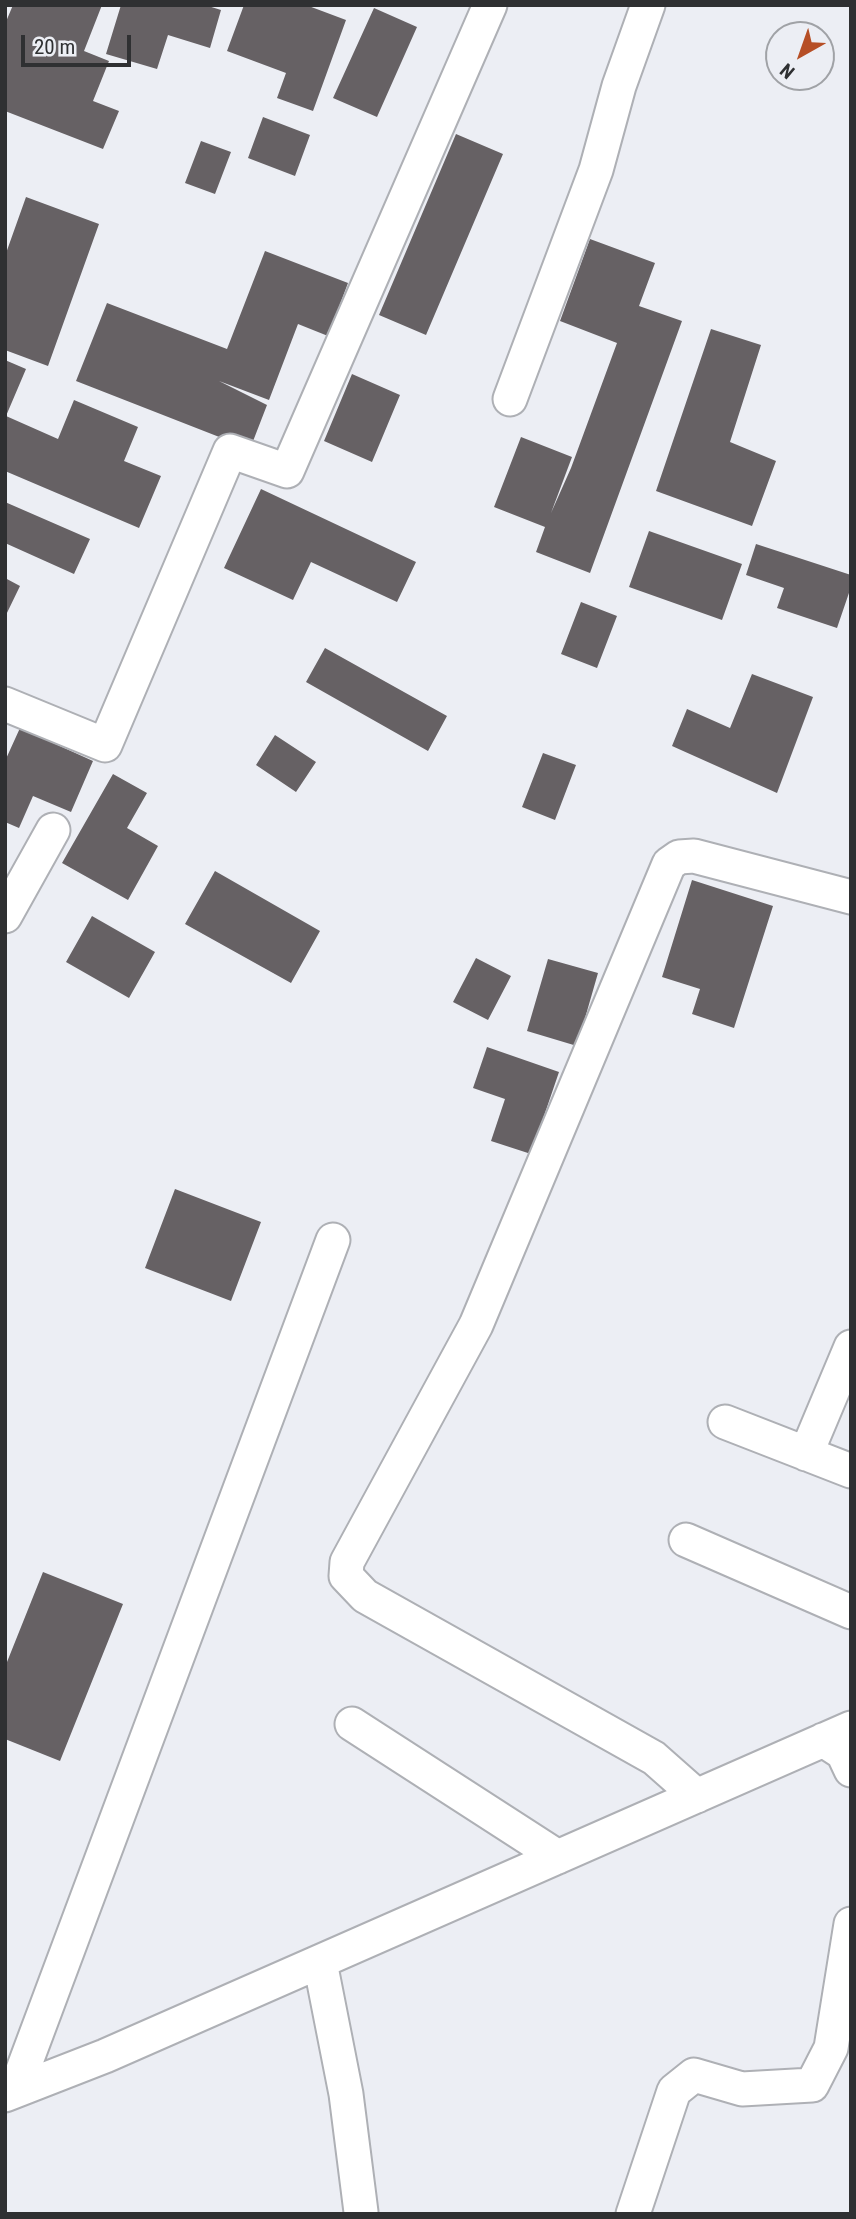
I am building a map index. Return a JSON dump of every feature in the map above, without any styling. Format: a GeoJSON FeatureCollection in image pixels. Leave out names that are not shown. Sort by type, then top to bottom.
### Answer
{"type":"FeatureCollection","features":[{"type":"Feature","properties":{"kind":"street"},"geometry":{"type":"LineString","coordinates":[[5,704],[105,745],[230,451],[287,471],[490,5]]}},
{"type":"Feature","properties":{"kind":"street"},"geometry":{"type":"LineString","coordinates":[[510,399],[596,170],[619,86],[648,5]]}},
{"type":"Feature","properties":{"kind":"street"},"geometry":{"type":"LineString","coordinates":[[5,916],[53,830]]}},
{"type":"Feature","properties":{"kind":"street"},"geometry":{"type":"LineString","coordinates":[[697,1796],[654,1758],[365,1596],[346,1576],[347,1562],[476,1325],[669,864],[680,857],[694,856],[851,897]]}},
{"type":"Feature","properties":{"kind":"street"},"geometry":{"type":"LineString","coordinates":[[10,2093],[332,1240]]}},
{"type":"Feature","properties":{"kind":"street"},"geometry":{"type":"LineString","coordinates":[[806,1454],[851,1347]]}},
{"type":"Feature","properties":{"kind":"street"},"geometry":{"type":"LineString","coordinates":[[724,1422],[851,1471]]}},
{"type":"Feature","properties":{"kind":"street"},"geometry":{"type":"LineString","coordinates":[[686,1539],[851,1612]]}},
{"type":"Feature","properties":{"kind":"street"},"geometry":{"type":"LineString","coordinates":[[352,1724],[558,1857]]}},
{"type":"Feature","properties":{"kind":"street"},"geometry":{"type":"LineString","coordinates":[[10,2093],[105,2056],[837,1734],[851,1770]]}},
{"type":"Feature","properties":{"kind":"street"},"geometry":{"type":"LineString","coordinates":[[633,2214],[674,2091],[694,2075],[742,2089],[812,2085],[831,2048],[851,1924]]}},
{"type":"Feature","properties":{"kind":"street"},"geometry":{"type":"LineString","coordinates":[[320,1962],[346,2094],[354,2213]]}},
{"type":"Feature","properties":{"kind":"building"},"geometry":{"type":"Polygon","coordinates":[[[13,5],[102,5],[84,51],[109,61],[93,101],[119,111],[103,149],[5,111],[5,24],[13,5]]]}},
{"type":"Feature","properties":{"kind":"building"},"geometry":{"type":"Polygon","coordinates":[[[121,5],[205,5],[221,10],[210,48],[168,35],[157,69],[106,54],[121,5]]]}},
{"type":"Feature","properties":{"kind":"building"},"geometry":{"type":"Polygon","coordinates":[[[244,5],[306,5],[346,20],[313,111],[277,98],[286,73],[227,51],[244,5]]]}},
{"type":"Feature","properties":{"kind":"building"},"geometry":{"type":"Polygon","coordinates":[[[374,8],[417,27],[377,117],[333,98],[374,8]]]}},
{"type":"Feature","properties":{"kind":"building"},"geometry":{"type":"Polygon","coordinates":[[[263,117],[310,135],[295,176],[248,158],[263,117]]]}},
{"type":"Feature","properties":{"kind":"building"},"geometry":{"type":"Polygon","coordinates":[[[456,134],[503,154],[426,335],[379,315],[456,134]]]}},
{"type":"Feature","properties":{"kind":"building"},"geometry":{"type":"Polygon","coordinates":[[[201,141],[231,152],[215,194],[185,183],[201,141]]]}},
{"type":"Feature","properties":{"kind":"building"},"geometry":{"type":"Polygon","coordinates":[[[26,197],[99,224],[48,366],[5,350],[5,256],[26,197]]]}},
{"type":"Feature","properties":{"kind":"building"},"geometry":{"type":"Polygon","coordinates":[[[590,239],[655,263],[639,306],[682,321],[590,573],[536,552],[545,527],[494,507],[521,437],[572,457],[551,513],[571,468],[617,343],[560,321],[590,239]]]}},
{"type":"Feature","properties":{"kind":"building"},"geometry":{"type":"Polygon","coordinates":[[[265,251],[348,283],[328,336],[298,324],[269,400],[219,381],[267,405],[250,449],[76,381],[107,303],[227,349],[265,251]]]}},
{"type":"Feature","properties":{"kind":"building"},"geometry":{"type":"Polygon","coordinates":[[[711,329],[761,345],[730,442],[776,461],[752,526],[656,491],[711,329]]]}},
{"type":"Feature","properties":{"kind":"building"},"geometry":{"type":"Polygon","coordinates":[[[5,360],[26,369],[6,416],[58,439],[74,400],[138,427],[124,461],[161,476],[139,528],[5,471],[5,360]]]}},
{"type":"Feature","properties":{"kind":"building"},"geometry":{"type":"Polygon","coordinates":[[[352,374],[400,395],[372,462],[324,441],[352,374]]]}},
{"type":"Feature","properties":{"kind":"building"},"geometry":{"type":"Polygon","coordinates":[[[261,489],[416,562],[397,602],[311,562],[293,600],[224,568],[261,489]]]}},
{"type":"Feature","properties":{"kind":"building"},"geometry":{"type":"Polygon","coordinates":[[[5,502],[90,539],[74,574],[5,543],[5,502]]]}},
{"type":"Feature","properties":{"kind":"building"},"geometry":{"type":"Polygon","coordinates":[[[649,531],[742,564],[722,620],[629,587],[649,531]]]}},
{"type":"Feature","properties":{"kind":"building"},"geometry":{"type":"Polygon","coordinates":[[[756,544],[851,575],[851,587],[837,628],[777,608],[784,588],[746,575],[756,544]]]}},
{"type":"Feature","properties":{"kind":"building"},"geometry":{"type":"Polygon","coordinates":[[[5,578],[20,586],[5,617],[5,578]]]}},
{"type":"Feature","properties":{"kind":"building"},"geometry":{"type":"Polygon","coordinates":[[[581,602],[617,616],[597,668],[561,654],[581,602]]]}},
{"type":"Feature","properties":{"kind":"building"},"geometry":{"type":"Polygon","coordinates":[[[325,648],[447,716],[428,751],[306,682],[325,648]]]}},
{"type":"Feature","properties":{"kind":"building"},"geometry":{"type":"Polygon","coordinates":[[[752,674],[813,697],[777,793],[672,746],[687,709],[730,728],[752,674]]]}},
{"type":"Feature","properties":{"kind":"building"},"geometry":{"type":"Polygon","coordinates":[[[20,728],[93,761],[71,812],[33,796],[19,828],[5,822],[5,761],[20,728]]]}},
{"type":"Feature","properties":{"kind":"building"},"geometry":{"type":"Polygon","coordinates":[[[275,735],[316,762],[296,792],[256,765],[275,735]]]}},
{"type":"Feature","properties":{"kind":"building"},"geometry":{"type":"Polygon","coordinates":[[[543,753],[576,765],[555,820],[522,807],[543,753]]]}},
{"type":"Feature","properties":{"kind":"building"},"geometry":{"type":"Polygon","coordinates":[[[113,774],[147,793],[127,828],[158,846],[128,900],[62,863],[113,774]]]}},
{"type":"Feature","properties":{"kind":"building"},"geometry":{"type":"Polygon","coordinates":[[[215,871],[320,931],[291,983],[185,924],[215,871]]]}},
{"type":"Feature","properties":{"kind":"building"},"geometry":{"type":"Polygon","coordinates":[[[692,880],[773,906],[734,1028],[692,1014],[700,989],[662,977],[692,880]]]}},
{"type":"Feature","properties":{"kind":"building"},"geometry":{"type":"Polygon","coordinates":[[[92,916],[155,952],[129,998],[66,962],[92,916]]]}},
{"type":"Feature","properties":{"kind":"building"},"geometry":{"type":"Polygon","coordinates":[[[476,958],[511,976],[488,1020],[453,1002],[476,958]]]}},
{"type":"Feature","properties":{"kind":"building"},"geometry":{"type":"Polygon","coordinates":[[[548,959],[598,973],[577,1046],[527,1031],[548,959]]]}},
{"type":"Feature","properties":{"kind":"building"},"geometry":{"type":"Polygon","coordinates":[[[487,1047],[559,1072],[531,1154],[491,1141],[505,1099],[473,1088],[487,1047]]]}},
{"type":"Feature","properties":{"kind":"building"},"geometry":{"type":"Polygon","coordinates":[[[175,1189],[261,1222],[231,1301],[145,1268],[175,1189]]]}},
{"type":"Feature","properties":{"kind":"building"},"geometry":{"type":"Polygon","coordinates":[[[43,1572],[123,1604],[60,1761],[5,1739],[5,1667],[43,1572]]]}}]}
